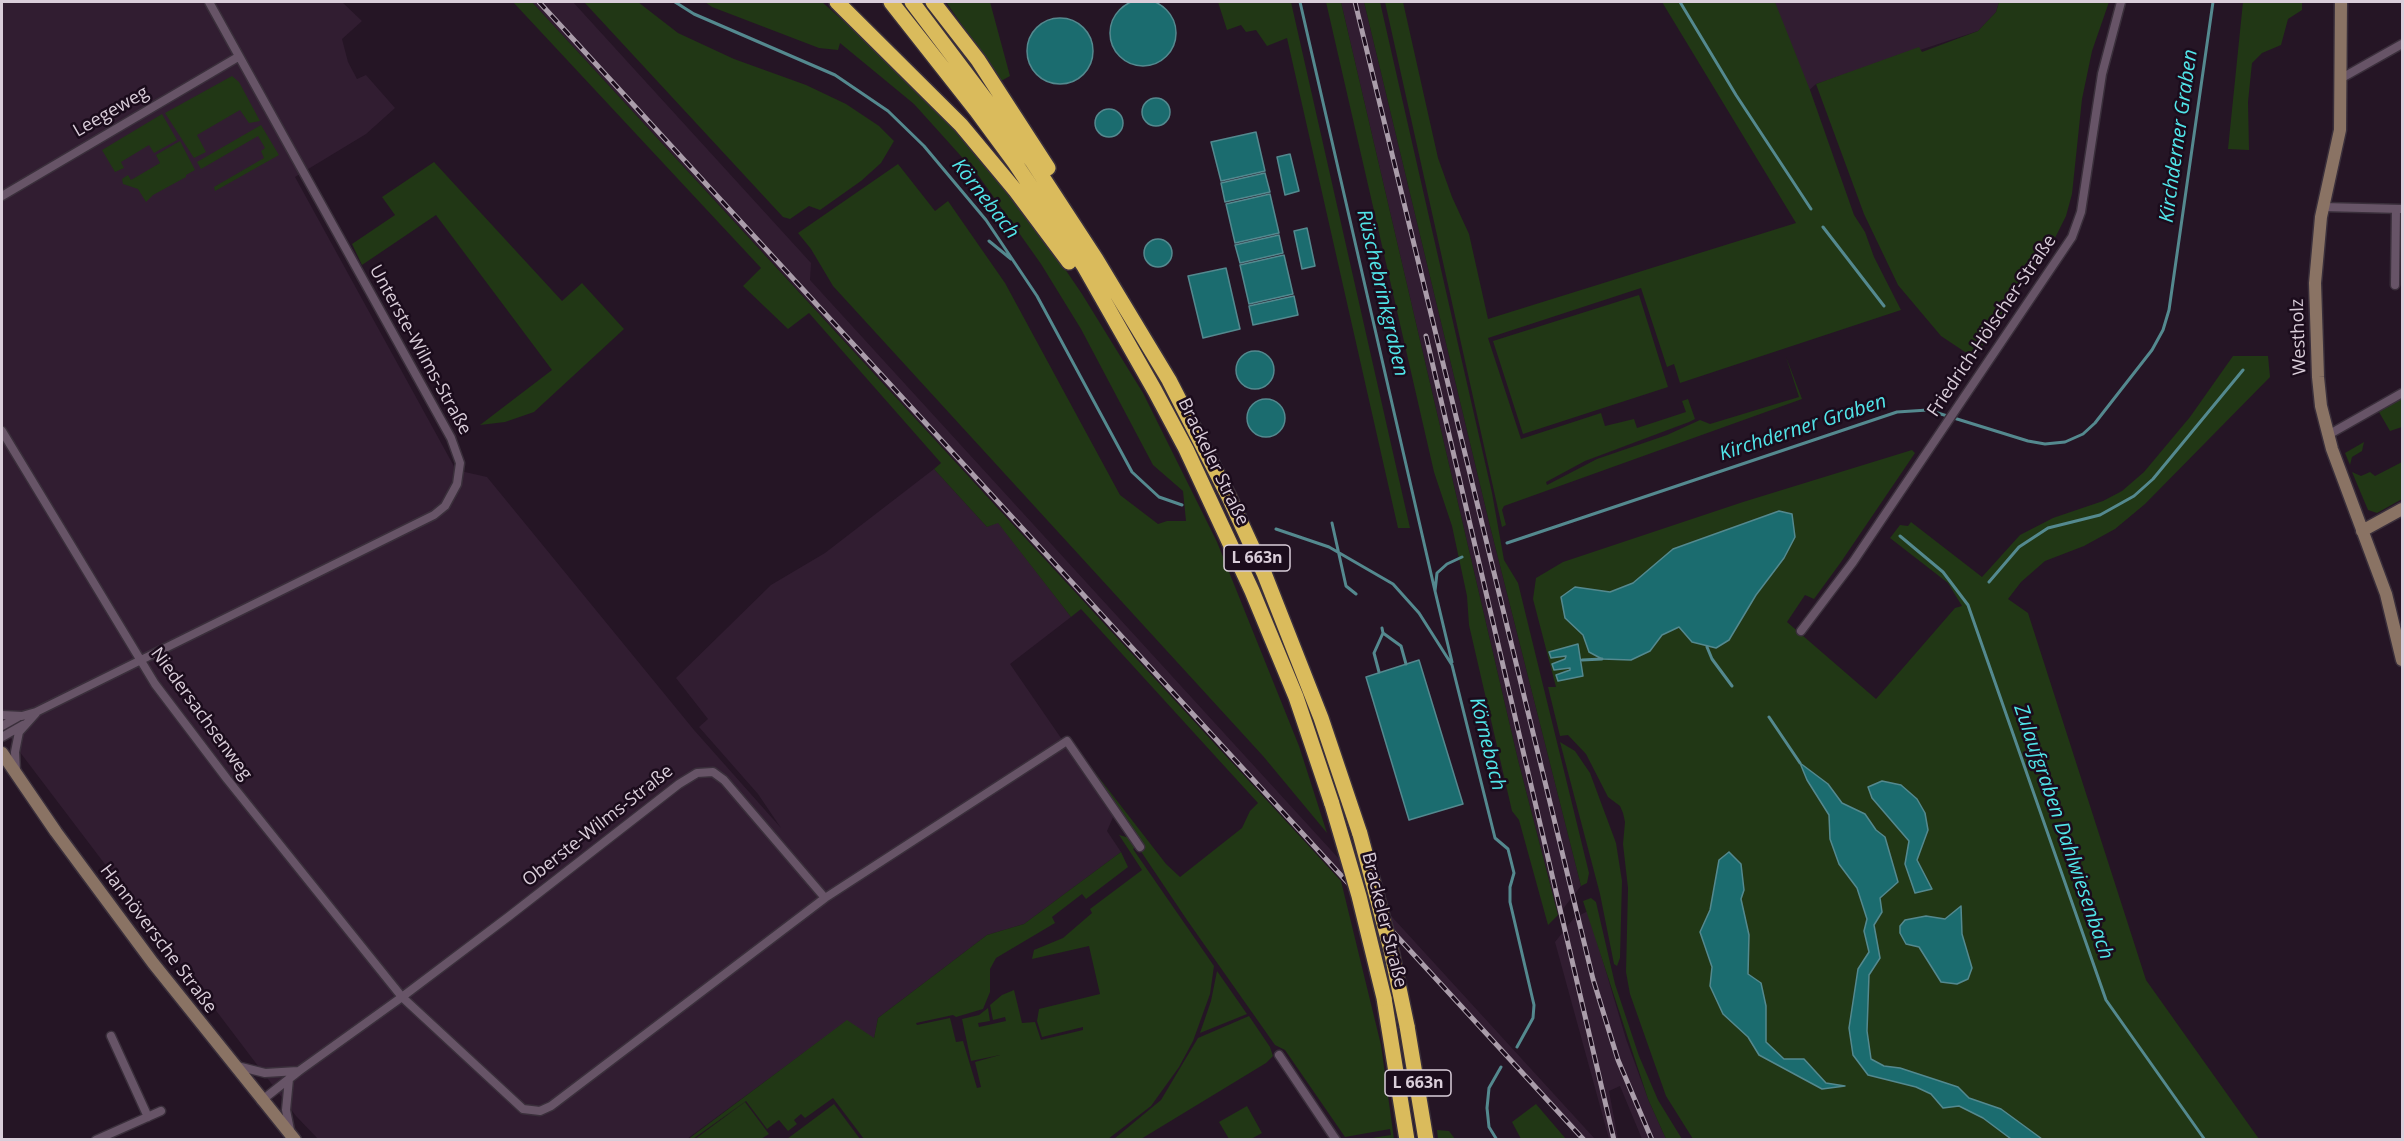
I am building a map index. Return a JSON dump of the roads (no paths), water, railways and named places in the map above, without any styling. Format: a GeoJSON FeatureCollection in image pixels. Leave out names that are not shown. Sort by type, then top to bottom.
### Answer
{"type":"FeatureCollection","features":[{"type":"Feature","properties":{"kind":"highway"},"geometry":{"type":"LineString","coordinates":[[837,2],[936,98],[979,146],[1045,229],[1126,340]]}},
{"type":"Feature","properties":{"kind":"highway","name":"Brackeler Straße"},"geometry":{"type":"LineString","coordinates":[[891,2],[1015,163],[1084,266],[1186,450],[1252,591],[1296,697],[1332,804],[1359,896],[1384,998],[1398,1071],[1407,1140]]}},
{"type":"Feature","properties":{"kind":"highway","name":"Brackeler Straße"},"geometry":{"type":"LineString","coordinates":[[912,2],[1032,161],[1119,297],[1169,380],[1264,573],[1321,718],[1360,834],[1391,950],[1407,1026],[1426,1140]]}},
{"type":"Feature","properties":{"kind":"highway"},"geometry":{"type":"LineString","coordinates":[[933,2],[978,60],[1053,176],[1105,261],[1119,297]]}},
{"type":"Feature","properties":{"kind":"highway"},"geometry":{"type":"LineString","coordinates":[[1398,1071],[1399,1140]]}},
{"type":"Feature","properties":{"kind":"street","name":"Unterste-Wilms-Straße"},"geometry":{"type":"LineString","coordinates":[[2,737],[36,712],[434,515],[452,496],[460,474],[458,457],[451,438],[209,2]]}},
{"type":"Feature","properties":{"kind":"street","name":"Friedrich-Hölscher-Straße"},"geometry":{"type":"LineString","coordinates":[[1801,631],[1853,562],[2072,237],[2081,212],[2102,74],[2121,2]]}},
{"type":"Feature","properties":{"kind":"street","name":"Westholz"},"geometry":{"type":"LineString","coordinates":[[2341,2],[2339,138],[2323,207],[2315,283],[2321,406],[2328,435],[2386,594],[2403,660]]}},
{"type":"Feature","properties":{"kind":"street"},"geometry":{"type":"LineString","coordinates":[[2340,79],[2403,44]]}},
{"type":"Feature","properties":{"kind":"street","name":"Leegeweg"},"geometry":{"type":"LineString","coordinates":[[2,196],[238,57]]}},
{"type":"Feature","properties":{"kind":"street"},"geometry":{"type":"LineString","coordinates":[[2323,207],[2399,209],[2395,285]]}},
{"type":"Feature","properties":{"kind":"street"},"geometry":{"type":"LineString","coordinates":[[2328,435],[2403,393]]}},
{"type":"Feature","properties":{"kind":"street","name":"Niedersachsenweg"},"geometry":{"type":"LineString","coordinates":[[2,431],[155,684],[227,779],[402,997]]}},
{"type":"Feature","properties":{"kind":"street"},"geometry":{"type":"LineString","coordinates":[[2362,531],[2403,510]]}},
{"type":"Feature","properties":{"kind":"street","name":"Unterste-Wilms-Straße"},"geometry":{"type":"LineString","coordinates":[[2,715],[24,719]]}},
{"type":"Feature","properties":{"kind":"street","name":"Unterste-Wilms-Straße"},"geometry":{"type":"LineString","coordinates":[[2,726],[24,719]]}},
{"type":"Feature","properties":{"kind":"street"},"geometry":{"type":"LineString","coordinates":[[17,776],[16,742],[24,719]]}},
{"type":"Feature","properties":{"kind":"street"},"geometry":{"type":"LineString","coordinates":[[402,997],[515,1104],[523,1110],[540,1111],[556,1102],[825,898],[1066,741],[1140,847]]}},
{"type":"Feature","properties":{"kind":"street","name":"Hannöversche Straße"},"geometry":{"type":"LineString","coordinates":[[2,753],[153,963],[231,1064],[293,1138]]}},
{"type":"Feature","properties":{"kind":"street","name":"Oberste-Wilms-Straße"},"geometry":{"type":"LineString","coordinates":[[261,1101],[697,773],[713,772],[724,780],[825,898]]}},
{"type":"Feature","properties":{"kind":"street"},"geometry":{"type":"LineString","coordinates":[[111,1036],[148,1117]]}},
{"type":"Feature","properties":{"kind":"street"},"geometry":{"type":"LineString","coordinates":[[1280,1055],[1336,1140]]}},
{"type":"Feature","properties":{"kind":"street"},"geometry":{"type":"LineString","coordinates":[[231,1064],[265,1073],[299,1071]]}},
{"type":"Feature","properties":{"kind":"street"},"geometry":{"type":"LineString","coordinates":[[289,1079],[286,1110],[293,1138]]}},
{"type":"Feature","properties":{"kind":"street"},"geometry":{"type":"LineString","coordinates":[[96,1140],[161,1112]]}},
{"type":"Feature","properties":{"kind":"waterway","name":"Körnebach"},"geometry":{"type":"LineString","coordinates":[[675,2],[694,14],[835,75],[888,111],[924,146],[986,220],[1037,296],[1132,472],[1159,497],[1182,505]]}},
{"type":"Feature","properties":{"kind":"waterway","name":"Rüschebrinkgraben"},"geometry":{"type":"LineString","coordinates":[[1300,2],[1435,591]]}},
{"type":"Feature","properties":{"kind":"waterway"},"geometry":{"type":"LineString","coordinates":[[1680,2],[1736,95],[1811,209]]}},
{"type":"Feature","properties":{"kind":"waterway","name":"Kirchderner Graben"},"geometry":{"type":"LineString","coordinates":[[1507,543],[1897,412],[1928,410],[2028,441],[2045,444],[2065,442],[2083,434],[2095,423],[2152,350],[2163,330],[2169,310],[2213,2]]}},
{"type":"Feature","properties":{"kind":"waterway"},"geometry":{"type":"LineString","coordinates":[[1823,227],[1884,306]]}},
{"type":"Feature","properties":{"kind":"waterway"},"geometry":{"type":"LineString","coordinates":[[989,241],[1011,259]]}},
{"type":"Feature","properties":{"kind":"waterway"},"geometry":{"type":"LineString","coordinates":[[1989,582],[2019,547],[2048,528],[2100,515],[2134,496],[2153,479],[2243,370]]}},
{"type":"Feature","properties":{"kind":"waterway"},"geometry":{"type":"LineString","coordinates":[[1332,523],[1346,586],[1356,594]]}},
{"type":"Feature","properties":{"kind":"waterway","name":"Körnebach"},"geometry":{"type":"LineString","coordinates":[[1276,529],[1329,547],[1393,584],[1419,613],[1452,665],[1495,838],[1508,849],[1514,873],[1510,887],[1510,902],[1534,1005],[1533,1018],[1517,1047]]}},
{"type":"Feature","properties":{"kind":"waterway","name":"Zulaufgraben Dahlwiesenbach"},"geometry":{"type":"LineString","coordinates":[[1900,536],[1943,572],[1968,605],[2106,1000],[2205,1140]]}},
{"type":"Feature","properties":{"kind":"waterway","name":"Kirchderner Graben"},"geometry":{"type":"LineString","coordinates":[[1452,662],[1435,591],[1437,573],[1447,564],[1462,557]]}},
{"type":"Feature","properties":{"kind":"waterway"},"geometry":{"type":"LineString","coordinates":[[1379,672],[1374,653],[1383,633],[1382,628]]}},
{"type":"Feature","properties":{"kind":"waterway"},"geometry":{"type":"LineString","coordinates":[[1383,633],[1401,646],[1406,664]]}},
{"type":"Feature","properties":{"kind":"waterway"},"geometry":{"type":"LineString","coordinates":[[1707,647],[1712,659],[1732,686]]}},
{"type":"Feature","properties":{"kind":"waterway"},"geometry":{"type":"LineString","coordinates":[[1582,660],[1602,659]]}},
{"type":"Feature","properties":{"kind":"waterway"},"geometry":{"type":"LineString","coordinates":[[1769,717],[1800,763]]}},
{"type":"Feature","properties":{"kind":"waterway"},"geometry":{"type":"LineString","coordinates":[[1497,1140],[1489,1127],[1487,1108],[1489,1088],[1501,1067]]}},
{"type":"Feature","properties":{"kind":"railway"},"geometry":{"type":"LineString","coordinates":[[539,2],[1584,1140]]}},
{"type":"Feature","properties":{"kind":"railway"},"geometry":{"type":"LineString","coordinates":[[1355,2],[1593,979],[1618,1060],[1652,1140]]}},
{"type":"Feature","properties":{"kind":"railway"},"geometry":{"type":"LineString","coordinates":[[1426,336],[1614,1140]]}}]}
